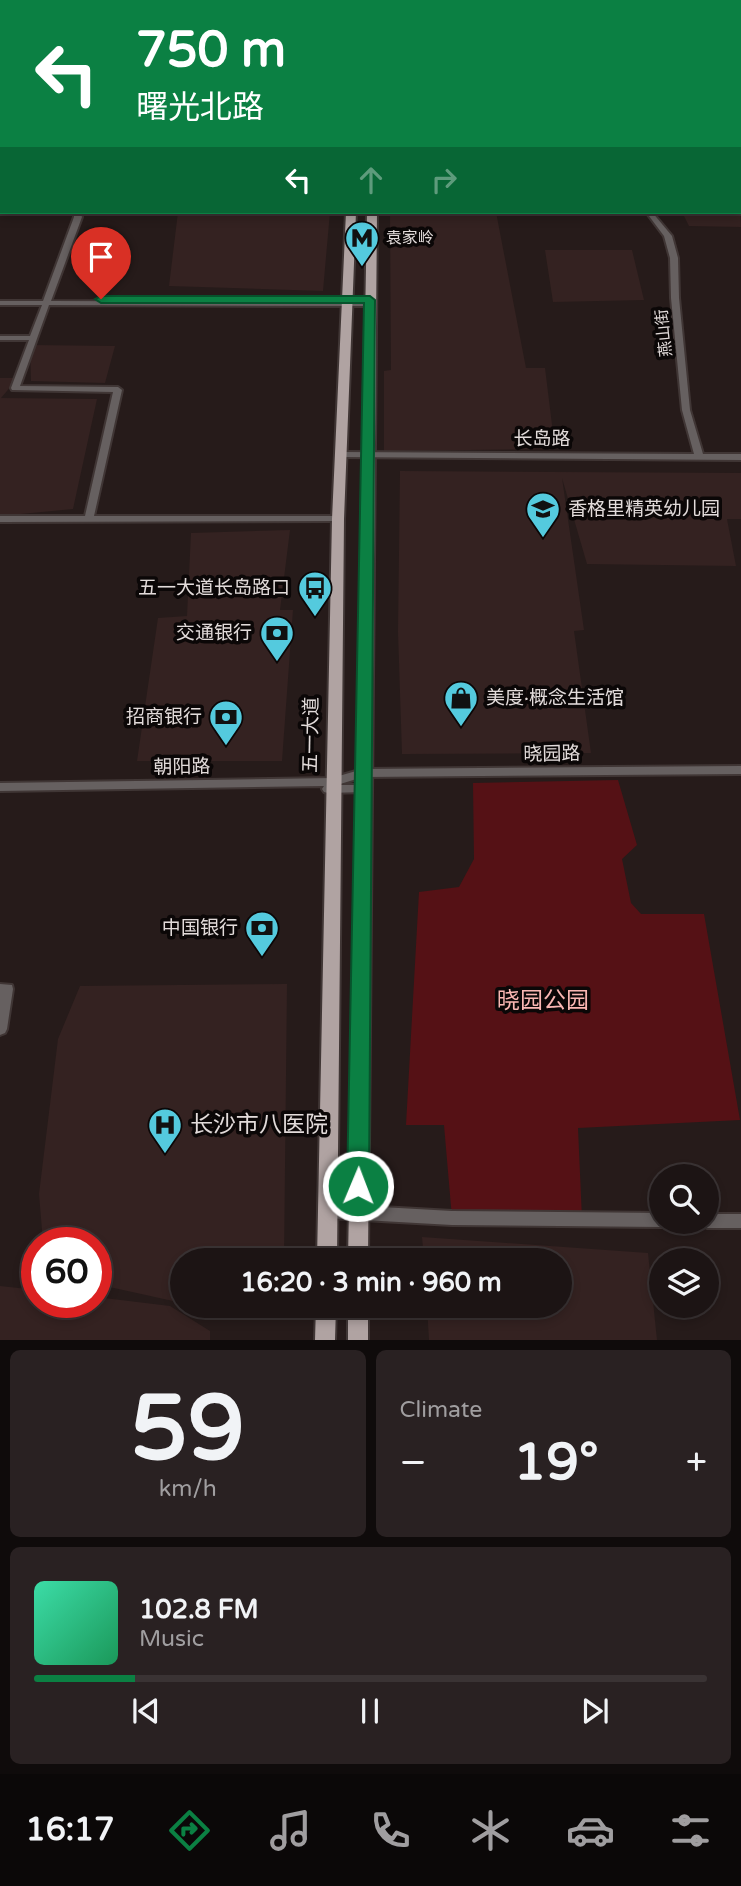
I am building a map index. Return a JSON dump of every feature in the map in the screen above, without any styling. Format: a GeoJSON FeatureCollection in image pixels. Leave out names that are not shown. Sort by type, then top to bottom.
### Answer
{"type":"FeatureCollection","features":[{"type":"Feature","properties":{"kind":"main road","name":"五一大道"},"geometry":{"type":"LineString","coordinates":[[327,1248],[338,519],[351,214]]}},
{"type":"Feature","properties":{"kind":"main road"},"geometry":{"type":"LineString","coordinates":[[358,1248],[372,214]]}},
{"type":"Feature","properties":{"kind":"main road"},"geometry":{"type":"LineString","coordinates":[[325,1340],[326,1318]]}},
{"type":"Feature","properties":{"kind":"main road"},"geometry":{"type":"LineString","coordinates":[[358,1318],[358,1340]]}},
{"type":"Feature","properties":{"kind":"street"},"geometry":{"type":"LineString","coordinates":[[77,214],[15,388],[118,390],[89,519]]}},
{"type":"Feature","properties":{"kind":"street","name":"燕山街"},"geometry":{"type":"LineString","coordinates":[[651,214],[668,236],[674,258],[675,298],[686,410],[699,457]]}},
{"type":"Feature","properties":{"kind":"street"},"geometry":{"type":"LineString","coordinates":[[0,301],[370,302]]}},
{"type":"Feature","properties":{"kind":"street"},"geometry":{"type":"LineString","coordinates":[[0,338],[33,338]]}},
{"type":"Feature","properties":{"kind":"street","name":"长岛路"},"geometry":{"type":"LineString","coordinates":[[342,455],[741,457]]}},
{"type":"Feature","properties":{"kind":"street"},"geometry":{"type":"LineString","coordinates":[[0,519],[338,519]]}},
{"type":"Feature","properties":{"kind":"street","name":"晓园路"},"geometry":{"type":"LineString","coordinates":[[363,780],[741,770]]}},
{"type":"Feature","properties":{"kind":"street","name":"朝阳路"},"geometry":{"type":"LineString","coordinates":[[0,794],[332,785],[363,780]]}},
{"type":"Feature","properties":{"kind":"street","name":"朝阳路"},"geometry":{"type":"LineString","coordinates":[[0,787],[332,785]]}},
{"type":"Feature","properties":{"kind":"street"},"geometry":{"type":"LineString","coordinates":[[0,989],[7,989],[0,1029]]}},
{"type":"Feature","properties":{"kind":"street"},"geometry":{"type":"LineString","coordinates":[[328,1211],[452,1218],[649,1220]]}},
{"type":"Feature","properties":{"kind":"street"},"geometry":{"type":"LineString","coordinates":[[719,1221],[741,1221]]}},
{"type":"Feature","properties":{"kind":"shaded area"},"geometry":{"type":"Polygon","coordinates":[[[178,214],[330,214],[323,291],[169,286],[178,214]]]}},
{"type":"Feature","properties":{"kind":"shaded area"},"geometry":{"type":"Polygon","coordinates":[[[390,214],[496,214],[526,368],[545,368],[555,449],[384,451],[384,371],[391,370],[390,214]]]}},
{"type":"Feature","properties":{"kind":"shaded area"},"geometry":{"type":"Polygon","coordinates":[[[683,214],[740,214],[741,227],[689,226],[683,214]]]}},
{"type":"Feature","properties":{"kind":"shaded area"},"geometry":{"type":"Polygon","coordinates":[[[545,250],[632,250],[644,300],[553,302],[545,250]]]}},
{"type":"Feature","properties":{"kind":"shaded area"},"geometry":{"type":"Polygon","coordinates":[[[30,345],[115,346],[105,383],[31,381],[30,345]]]}},
{"type":"Feature","properties":{"kind":"shaded area"},"geometry":{"type":"Polygon","coordinates":[[[0,378],[18,378],[1,398],[97,399],[73,509],[0,516],[0,378]]]}},
{"type":"Feature","properties":{"kind":"shaded area"},"geometry":{"type":"Polygon","coordinates":[[[400,471],[741,473],[741,519],[727,519],[736,566],[587,564],[562,478],[584,630],[574,631],[591,753],[402,754],[398,632],[400,471]]]}},
{"type":"Feature","properties":{"kind":"shaded area"},"geometry":{"type":"Polygon","coordinates":[[[290,530],[280,610],[293,610],[282,761],[137,761],[158,618],[187,616],[191,533],[290,530]]]}},
{"type":"Feature","properties":{"kind":"shaded area","name":"长沙市八医院"},"geometry":{"type":"Polygon","coordinates":[[[287,984],[284,1248],[170,1248],[170,1300],[112,1288],[112,1227],[42,1227],[39,1194],[58,1039],[80,986],[287,984]]]}},
{"type":"Feature","properties":{"kind":"shaded area"},"geometry":{"type":"Polygon","coordinates":[[[422,1237],[648,1253],[649,1318],[655,1318],[657,1340],[429,1340],[428,1318],[572,1318],[572,1248],[423,1248],[422,1237]]]}},
{"type":"Feature","properties":{"kind":"shaded area"},"geometry":{"type":"Polygon","coordinates":[[[0,1286],[21,1288],[21,1318],[112,1318],[112,1299],[170,1306],[170,1318],[189,1318],[210,1331],[210,1340],[0,1340],[0,1286]]]}},
{"type":"Feature","properties":{"kind":"green space","name":"晓园公园"},"geometry":{"type":"Polygon","coordinates":[[[618,780],[637,845],[622,859],[631,903],[641,914],[704,914],[740,1120],[578,1128],[582,1219],[452,1218],[444,1125],[406,1125],[419,892],[459,887],[474,859],[473,783],[618,780]]]}},
{"type":"Feature","properties":{"kind":"place","name":"袁家岭"},"geometry":{"type":"Point","coordinates":[362,268]}},
{"type":"Feature","properties":{"kind":"place","name":"香格里精英幼儿园"},"geometry":{"type":"Point","coordinates":[543,539]}},
{"type":"Feature","properties":{"kind":"place","name":"五一大道长岛路口"},"geometry":{"type":"Point","coordinates":[315,618]}},
{"type":"Feature","properties":{"kind":"place","name":"交通银行"},"geometry":{"type":"Point","coordinates":[277,663]}},
{"type":"Feature","properties":{"kind":"place","name":"美度·概念生活馆"},"geometry":{"type":"Point","coordinates":[461,728]}},
{"type":"Feature","properties":{"kind":"place","name":"招商银行"},"geometry":{"type":"Point","coordinates":[226,747]}},
{"type":"Feature","properties":{"kind":"place","name":"中国银行"},"geometry":{"type":"Point","coordinates":[262,958]}},
{"type":"Feature","properties":{"kind":"place","name":"长沙市八医院"},"geometry":{"type":"Point","coordinates":[165,1155]}},
{"type":"Feature","properties":{"kind":"route"},"geometry":{"type":"LineString","coordinates":[[101,299],[370,300],[358,1186]]}}]}
